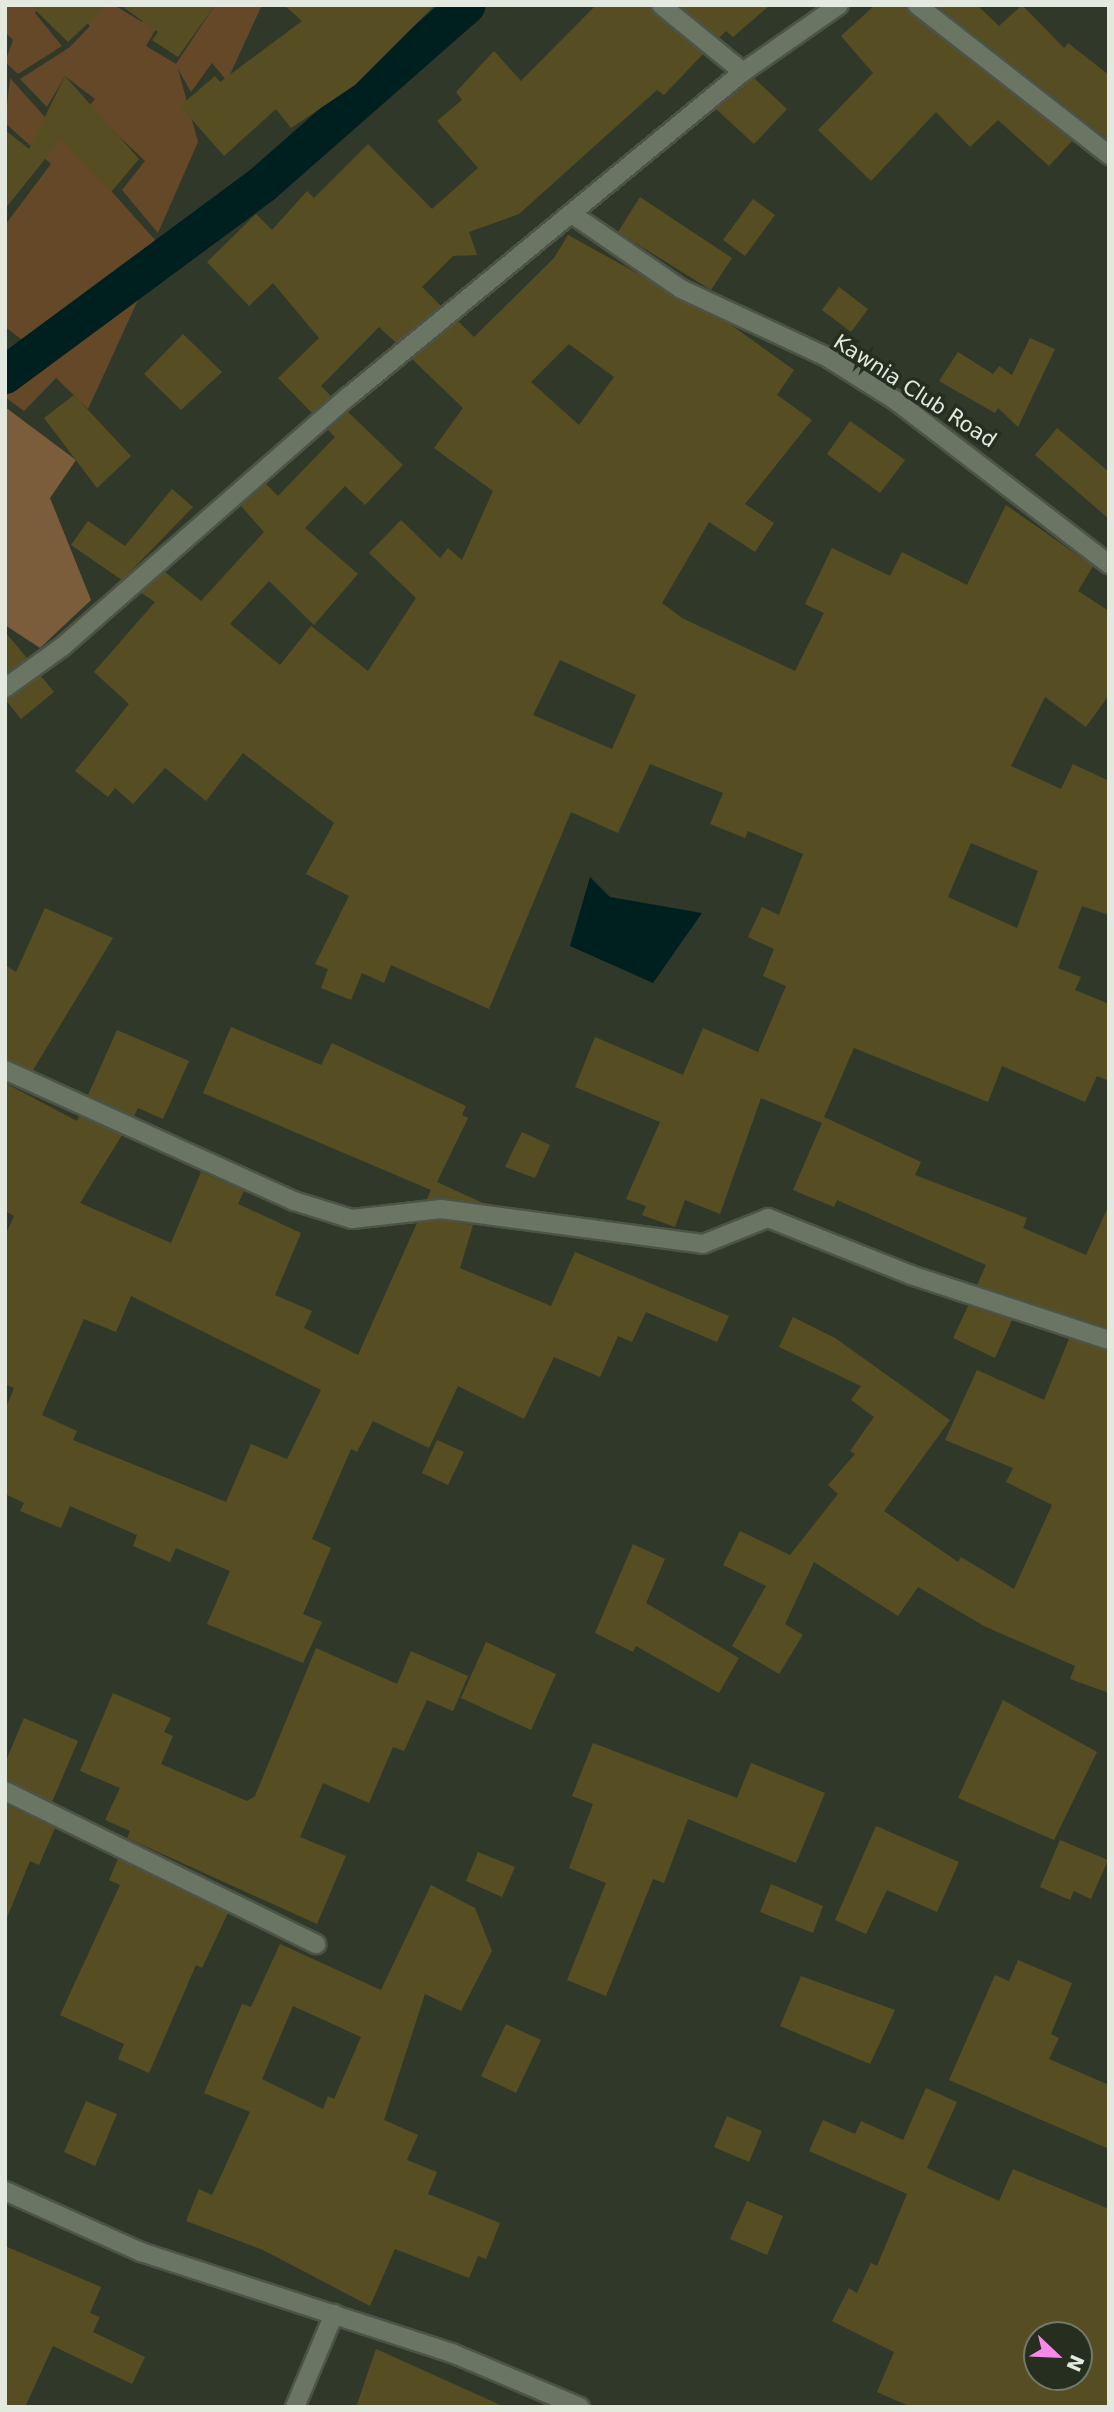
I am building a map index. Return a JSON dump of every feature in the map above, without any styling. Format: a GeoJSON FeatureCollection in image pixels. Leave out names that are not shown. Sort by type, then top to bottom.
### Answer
{"type":"FeatureCollection","features":[{"type":"Feature","properties":{"kind":"street"},"geometry":{"type":"LineString","coordinates":[[661,5],[743,72]]}},
{"type":"Feature","properties":{"kind":"street"},"geometry":{"type":"LineString","coordinates":[[5,688],[62,647],[348,397],[743,72],[839,5]]}},
{"type":"Feature","properties":{"kind":"street"},"geometry":{"type":"LineString","coordinates":[[917,5],[1109,155]]}},
{"type":"Feature","properties":{"kind":"street","name":"Kawnia Club Road"},"geometry":{"type":"LineString","coordinates":[[572,214],[681,289],[825,356],[895,400],[1109,564]]}},
{"type":"Feature","properties":{"kind":"street"},"geometry":{"type":"LineString","coordinates":[[5,1070],[294,1201],[352,1219],[441,1209],[703,1244],[768,1218],[911,1275],[1109,1340]]}},
{"type":"Feature","properties":{"kind":"street"},"geometry":{"type":"LineString","coordinates":[[5,1791],[316,1944]]}},
{"type":"Feature","properties":{"kind":"street"},"geometry":{"type":"LineString","coordinates":[[5,2191],[142,2252],[452,2353],[580,2407]]}},
{"type":"Feature","properties":{"kind":"street"},"geometry":{"type":"LineString","coordinates":[[295,2407],[334,2315]]}},
{"type":"Feature","properties":{"kind":"shaded area"},"geometry":{"type":"Polygon","coordinates":[[[5,5],[40,5],[35,13],[62,46],[18,74],[5,62],[13,40],[5,32],[5,5]]]}},
{"type":"Feature","properties":{"kind":"shaded area"},"geometry":{"type":"Polygon","coordinates":[[[82,5],[114,5],[142,22],[146,5],[170,5],[146,46],[176,64],[215,5],[262,5],[227,81],[212,63],[191,92],[178,69],[198,142],[158,233],[122,190],[145,161],[106,124],[68,132],[95,99],[65,76],[47,107],[20,79],[70,47],[90,26],[77,10],[82,5]]]}},
{"type":"Feature","properties":{"kind":"shaded area"},"geometry":{"type":"Polygon","coordinates":[[[10,78],[156,241],[25,342],[5,327],[5,225],[51,164],[5,123],[10,78]]]}},
{"type":"Feature","properties":{"kind":"shaded area"},"geometry":{"type":"Polygon","coordinates":[[[155,263],[88,409],[56,378],[24,411],[5,397],[5,376],[155,263]]]}},
{"type":"Feature","properties":{"kind":"shaded area"},"geometry":{"type":"Polygon","coordinates":[[[5,407],[76,460],[50,498],[91,600],[40,648],[5,625],[5,407]]]}},
{"type":"Feature","properties":{"kind":"water"},"geometry":{"type":"Polygon","coordinates":[[[590,877],[610,897],[702,913],[653,983],[570,946],[590,877]]]}},
{"type":"Feature","properties":{"kind":"building"},"geometry":{"type":"Polygon","coordinates":[[[30,5],[107,5],[68,42],[30,5]]]}},
{"type":"Feature","properties":{"kind":"building"},"geometry":{"type":"Polygon","coordinates":[[[120,5],[215,5],[178,57],[152,40],[158,32],[120,5]]]}},
{"type":"Feature","properties":{"kind":"building"},"geometry":{"type":"Polygon","coordinates":[[[284,5],[435,5],[355,85],[291,128],[276,109],[224,156],[180,106],[215,76],[220,82],[302,21],[284,5]]]}},
{"type":"Feature","properties":{"kind":"building"},"geometry":{"type":"Polygon","coordinates":[[[596,5],[650,5],[703,54],[664,95],[657,90],[519,214],[469,232],[477,255],[453,256],[422,287],[441,306],[396,343],[379,327],[321,386],[331,396],[312,413],[278,378],[319,338],[273,283],[249,306],[207,262],[256,214],[272,230],[307,191],[314,198],[368,144],[432,209],[478,168],[437,121],[462,100],[456,92],[494,51],[521,81],[596,5]]]}},
{"type":"Feature","properties":{"kind":"building"},"geometry":{"type":"Polygon","coordinates":[[[679,5],[770,5],[733,37],[726,31],[719,38],[679,5]]]}},
{"type":"Feature","properties":{"kind":"building"},"geometry":{"type":"Polygon","coordinates":[[[875,5],[906,5],[1072,141],[1049,166],[998,120],[970,147],[936,112],[871,181],[818,130],[873,73],[841,36],[875,5]]]}},
{"type":"Feature","properties":{"kind":"building"},"geometry":{"type":"Polygon","coordinates":[[[936,5],[977,5],[999,26],[1022,5],[1064,48],[1068,43],[1109,75],[1109,140],[936,5]]]}},
{"type":"Feature","properties":{"kind":"building"},"geometry":{"type":"Polygon","coordinates":[[[65,76],[139,159],[111,192],[61,139],[5,209],[5,130],[29,149],[65,76]]]}},
{"type":"Feature","properties":{"kind":"building"},"geometry":{"type":"Polygon","coordinates":[[[754,78],[787,109],[754,144],[716,109],[754,78]]]}},
{"type":"Feature","properties":{"kind":"building"},"geometry":{"type":"Polygon","coordinates":[[[640,197],[732,258],[711,290],[618,232],[640,197]]]}},
{"type":"Feature","properties":{"kind":"building"},"geometry":{"type":"Polygon","coordinates":[[[753,199],[775,215],[745,256],[723,240],[753,199]]]}},
{"type":"Feature","properties":{"kind":"building"},"geometry":{"type":"Polygon","coordinates":[[[568,235],[731,325],[794,370],[777,395],[812,420],[745,504],[774,523],[755,552],[709,522],[662,603],[682,618],[795,671],[824,613],[805,604],[832,548],[890,576],[902,552],[967,585],[1006,505],[1093,566],[1078,591],[1109,611],[1109,695],[1086,727],[1045,697],[1011,766],[1061,789],[1073,764],[1109,781],[1109,915],[1082,906],[1058,968],[1081,977],[1075,990],[1109,1004],[1109,1081],[1097,1076],[1085,1102],[1002,1066],[988,1102],[854,1048],[824,1117],[921,1162],[915,1175],[1027,1218],[1023,1228],[1086,1255],[1109,1205],[1109,1328],[977,1285],[986,1265],[837,1200],[834,1207],[793,1190],[822,1123],[761,1098],[720,1214],[685,1200],[675,1227],[642,1215],[646,1206],[626,1199],[660,1122],[575,1087],[595,1037],[683,1075],[703,1028],[758,1052],[786,986],[763,976],[774,949],[748,937],[762,907],[779,915],[803,854],[748,831],[745,838],[710,824],[723,793],[650,764],[618,833],[571,812],[489,1009],[391,965],[384,983],[362,973],[351,1000],[321,988],[328,969],[315,964],[349,896],[306,874],[334,823],[243,753],[206,801],[165,768],[133,804],[115,788],[108,797],[75,771],[129,704],[94,672],[155,602],[141,593],[165,572],[201,601],[264,532],[241,506],[266,484],[278,496],[335,437],[328,430],[348,412],[403,465],[365,505],[345,486],[305,528],[358,574],[314,625],[269,581],[230,624],[280,665],[311,626],[368,671],[416,598],[369,553],[401,520],[440,558],[448,548],[462,560],[493,491],[434,448],[463,408],[412,359],[458,321],[474,337],[554,258],[568,235]],[[569,344],[531,382],[579,425],[614,377],[569,344]],[[560,660],[533,715],[612,749],[636,695],[560,660]],[[971,843],[948,897],[1017,928],[1038,871],[971,843]]]}},
{"type":"Feature","properties":{"kind":"building"},"geometry":{"type":"Polygon","coordinates":[[[839,287],[868,309],[851,332],[822,310],[839,287]]]}},
{"type":"Feature","properties":{"kind":"building"},"geometry":{"type":"Polygon","coordinates":[[[183,334],[222,372],[181,410],[144,374],[183,334]]]}},
{"type":"Feature","properties":{"kind":"building"},"geometry":{"type":"Polygon","coordinates":[[[1030,338],[1055,349],[1018,427],[998,408],[995,413],[939,381],[958,352],[993,374],[999,366],[1012,375],[1030,338]]]}},
{"type":"Feature","properties":{"kind":"building"},"geometry":{"type":"Polygon","coordinates":[[[74,395],[131,456],[97,488],[44,418],[74,395]]]}},
{"type":"Feature","properties":{"kind":"building"},"geometry":{"type":"Polygon","coordinates":[[[850,421],[905,460],[880,493],[827,454],[850,421]]]}},
{"type":"Feature","properties":{"kind":"building"},"geometry":{"type":"Polygon","coordinates":[[[1057,428],[1109,472],[1109,519],[1035,455],[1057,428]]]}},
{"type":"Feature","properties":{"kind":"building"},"geometry":{"type":"Polygon","coordinates":[[[172,489],[193,507],[122,580],[71,545],[88,521],[125,546],[172,489]]]}},
{"type":"Feature","properties":{"kind":"building"},"geometry":{"type":"Polygon","coordinates":[[[5,632],[27,658],[5,674],[5,632]]]}},
{"type":"Feature","properties":{"kind":"building"},"geometry":{"type":"Polygon","coordinates":[[[41,676],[54,692],[21,719],[5,699],[41,676]]]}},
{"type":"Feature","properties":{"kind":"building"},"geometry":{"type":"Polygon","coordinates":[[[45,908],[113,938],[33,1070],[5,1059],[5,965],[16,972],[45,908]]]}},
{"type":"Feature","properties":{"kind":"building"},"geometry":{"type":"Polygon","coordinates":[[[231,1027],[321,1065],[332,1043],[466,1106],[462,1115],[468,1118],[437,1182],[483,1203],[427,1199],[431,1190],[203,1093],[231,1027]]]}},
{"type":"Feature","properties":{"kind":"building"},"geometry":{"type":"Polygon","coordinates":[[[117,1030],[189,1061],[163,1119],[138,1108],[134,1116],[88,1095],[117,1030]]]}},
{"type":"Feature","properties":{"kind":"building"},"geometry":{"type":"Polygon","coordinates":[[[5,1083],[77,1121],[79,1116],[122,1135],[80,1203],[171,1243],[201,1172],[244,1191],[238,1204],[301,1233],[275,1295],[312,1311],[304,1328],[358,1355],[417,1223],[441,1220],[473,1225],[460,1268],[551,1306],[575,1252],[729,1316],[717,1342],[646,1312],[632,1342],[618,1336],[600,1377],[554,1357],[524,1419],[458,1386],[429,1448],[373,1421],[357,1452],[351,1449],[312,1539],[331,1548],[303,1614],[322,1622],[303,1663],[207,1624],[230,1571],[176,1548],[170,1562],[133,1546],[137,1535],[70,1506],[61,1528],[20,1511],[24,1503],[5,1494],[5,1410],[14,1388],[5,1384],[5,1236],[14,1216],[5,1211],[5,1083]],[[131,1296],[116,1332],[84,1319],[42,1415],[77,1431],[73,1440],[226,1502],[251,1444],[287,1459],[321,1390],[131,1296]]]}},
{"type":"Feature","properties":{"kind":"building"},"geometry":{"type":"Polygon","coordinates":[[[522,1132],[550,1145],[535,1178],[505,1167],[522,1132]]]}},
{"type":"Feature","properties":{"kind":"building"},"geometry":{"type":"Polygon","coordinates":[[[968,1306],[1012,1320],[995,1358],[953,1338],[968,1306]]]}},
{"type":"Feature","properties":{"kind":"building"},"geometry":{"type":"Polygon","coordinates":[[[793,1317],[835,1338],[950,1420],[884,1511],[958,1562],[961,1557],[1014,1589],[1052,1505],[1006,1482],[1013,1468],[945,1440],[977,1370],[1044,1400],[1069,1339],[1109,1351],[1109,1693],[1070,1679],[1075,1666],[984,1626],[918,1587],[898,1616],[814,1562],[785,1624],[803,1635],[779,1674],[732,1646],[766,1586],[723,1565],[740,1531],[790,1555],[838,1494],[828,1485],[855,1454],[850,1451],[874,1417],[851,1400],[861,1386],[779,1347],[793,1317]]]}},
{"type":"Feature","properties":{"kind":"building"},"geometry":{"type":"Polygon","coordinates":[[[437,1440],[464,1452],[448,1485],[422,1473],[437,1440]]]}},
{"type":"Feature","properties":{"kind":"building"},"geometry":{"type":"Polygon","coordinates":[[[633,1544],[665,1559],[646,1603],[739,1658],[719,1693],[636,1646],[633,1652],[595,1633],[633,1544]]]}},
{"type":"Feature","properties":{"kind":"building"},"geometry":{"type":"Polygon","coordinates":[[[486,1642],[556,1674],[531,1730],[461,1698],[486,1642]]]}},
{"type":"Feature","properties":{"kind":"building"},"geometry":{"type":"Polygon","coordinates":[[[316,1648],[397,1684],[411,1651],[468,1676],[453,1711],[427,1700],[404,1751],[393,1747],[369,1803],[323,1783],[300,1837],[346,1856],[317,1924],[127,1838],[130,1831],[105,1820],[120,1788],[80,1771],[113,1693],[171,1718],[164,1732],[173,1736],[161,1764],[247,1801],[255,1796],[316,1648]]]}},
{"type":"Feature","properties":{"kind":"building"},"geometry":{"type":"Polygon","coordinates":[[[1003,1700],[1097,1752],[1054,1840],[958,1798],[1003,1700]]]}},
{"type":"Feature","properties":{"kind":"building"},"geometry":{"type":"Polygon","coordinates":[[[24,1718],[78,1741],[52,1802],[5,1780],[5,1763],[24,1718]]]}},
{"type":"Feature","properties":{"kind":"building"},"geometry":{"type":"Polygon","coordinates":[[[593,1743],[737,1798],[751,1763],[825,1793],[796,1863],[688,1819],[664,1883],[653,1879],[606,1996],[567,1980],[606,1883],[569,1868],[593,1804],[572,1796],[593,1743]]]}},
{"type":"Feature","properties":{"kind":"building"},"geometry":{"type":"Polygon","coordinates":[[[5,1804],[55,1828],[39,1865],[30,1861],[6,1920],[5,1804]]]}},
{"type":"Feature","properties":{"kind":"building"},"geometry":{"type":"Polygon","coordinates":[[[876,1826],[959,1862],[937,1912],[887,1890],[866,1934],[835,1920],[876,1826]]]}},
{"type":"Feature","properties":{"kind":"building"},"geometry":{"type":"Polygon","coordinates":[[[1060,1840],[1108,1860],[1091,1899],[1074,1891],[1070,1900],[1040,1887],[1060,1840]]]}},
{"type":"Feature","properties":{"kind":"building"},"geometry":{"type":"Polygon","coordinates":[[[478,1852],[515,1867],[502,1897],[466,1881],[478,1852]]]}},
{"type":"Feature","properties":{"kind":"building"},"geometry":{"type":"Polygon","coordinates":[[[118,1859],[228,1913],[202,1968],[196,1965],[149,2073],[118,2059],[124,2044],[60,2015],[120,1885],[109,1880],[118,1859]]]}},
{"type":"Feature","properties":{"kind":"building"},"geometry":{"type":"Polygon","coordinates":[[[771,1884],[823,1906],[813,1933],[760,1912],[771,1884]]]}},
{"type":"Feature","properties":{"kind":"building"},"geometry":{"type":"Polygon","coordinates":[[[431,1885],[475,1908],[492,1951],[461,2011],[425,1994],[384,2120],[418,2135],[407,2160],[437,2172],[428,2194],[500,2223],[486,2259],[478,2256],[469,2278],[395,2249],[370,2306],[263,2250],[186,2221],[199,2189],[212,2195],[250,2112],[204,2093],[242,2004],[251,2007],[280,1944],[381,1990],[431,1885]],[[293,2006],[262,2079],[323,2109],[328,2096],[334,2099],[361,2037],[293,2006]]]}},
{"type":"Feature","properties":{"kind":"building"},"geometry":{"type":"Polygon","coordinates":[[[1018,1960],[1072,1983],[1051,2034],[1059,2038],[1049,2059],[1109,2085],[1109,2149],[949,2080],[995,1975],[1009,1981],[1018,1960]]]}},
{"type":"Feature","properties":{"kind":"building"},"geometry":{"type":"Polygon","coordinates":[[[801,1976],[895,2010],[870,2064],[780,2026],[801,1976]]]}},
{"type":"Feature","properties":{"kind":"building"},"geometry":{"type":"Polygon","coordinates":[[[506,2024],[541,2040],[516,2093],[481,2076],[506,2024]]]}},
{"type":"Feature","properties":{"kind":"building"},"geometry":{"type":"Polygon","coordinates":[[[926,2088],[957,2102],[927,2168],[999,2201],[1013,2169],[1109,2209],[1109,2407],[911,2407],[877,2392],[894,2352],[832,2321],[849,2288],[857,2293],[871,2263],[877,2266],[907,2194],[809,2151],[823,2120],[855,2134],[861,2121],[903,2140],[926,2088]]]}},
{"type":"Feature","properties":{"kind":"building"},"geometry":{"type":"Polygon","coordinates":[[[86,2101],[117,2114],[95,2166],[64,2152],[86,2101]]]}},
{"type":"Feature","properties":{"kind":"building"},"geometry":{"type":"Polygon","coordinates":[[[727,2116],[762,2131],[749,2162],[714,2147],[727,2116]]]}},
{"type":"Feature","properties":{"kind":"building"},"geometry":{"type":"Polygon","coordinates":[[[747,2201],[783,2216],[767,2255],[730,2239],[747,2201]]]}},
{"type":"Feature","properties":{"kind":"building"},"geometry":{"type":"Polygon","coordinates":[[[5,2246],[101,2287],[90,2313],[100,2317],[93,2332],[145,2357],[132,2384],[53,2346],[25,2407],[5,2407],[5,2246]]]}},
{"type":"Feature","properties":{"kind":"building"},"geometry":{"type":"Polygon","coordinates":[[[376,2349],[505,2407],[356,2407],[376,2349]]]}},
{"type":"Feature","properties":{"kind":"waterway"},"geometry":{"type":"LineString","coordinates":[[5,375],[263,184],[467,5]]}}]}
